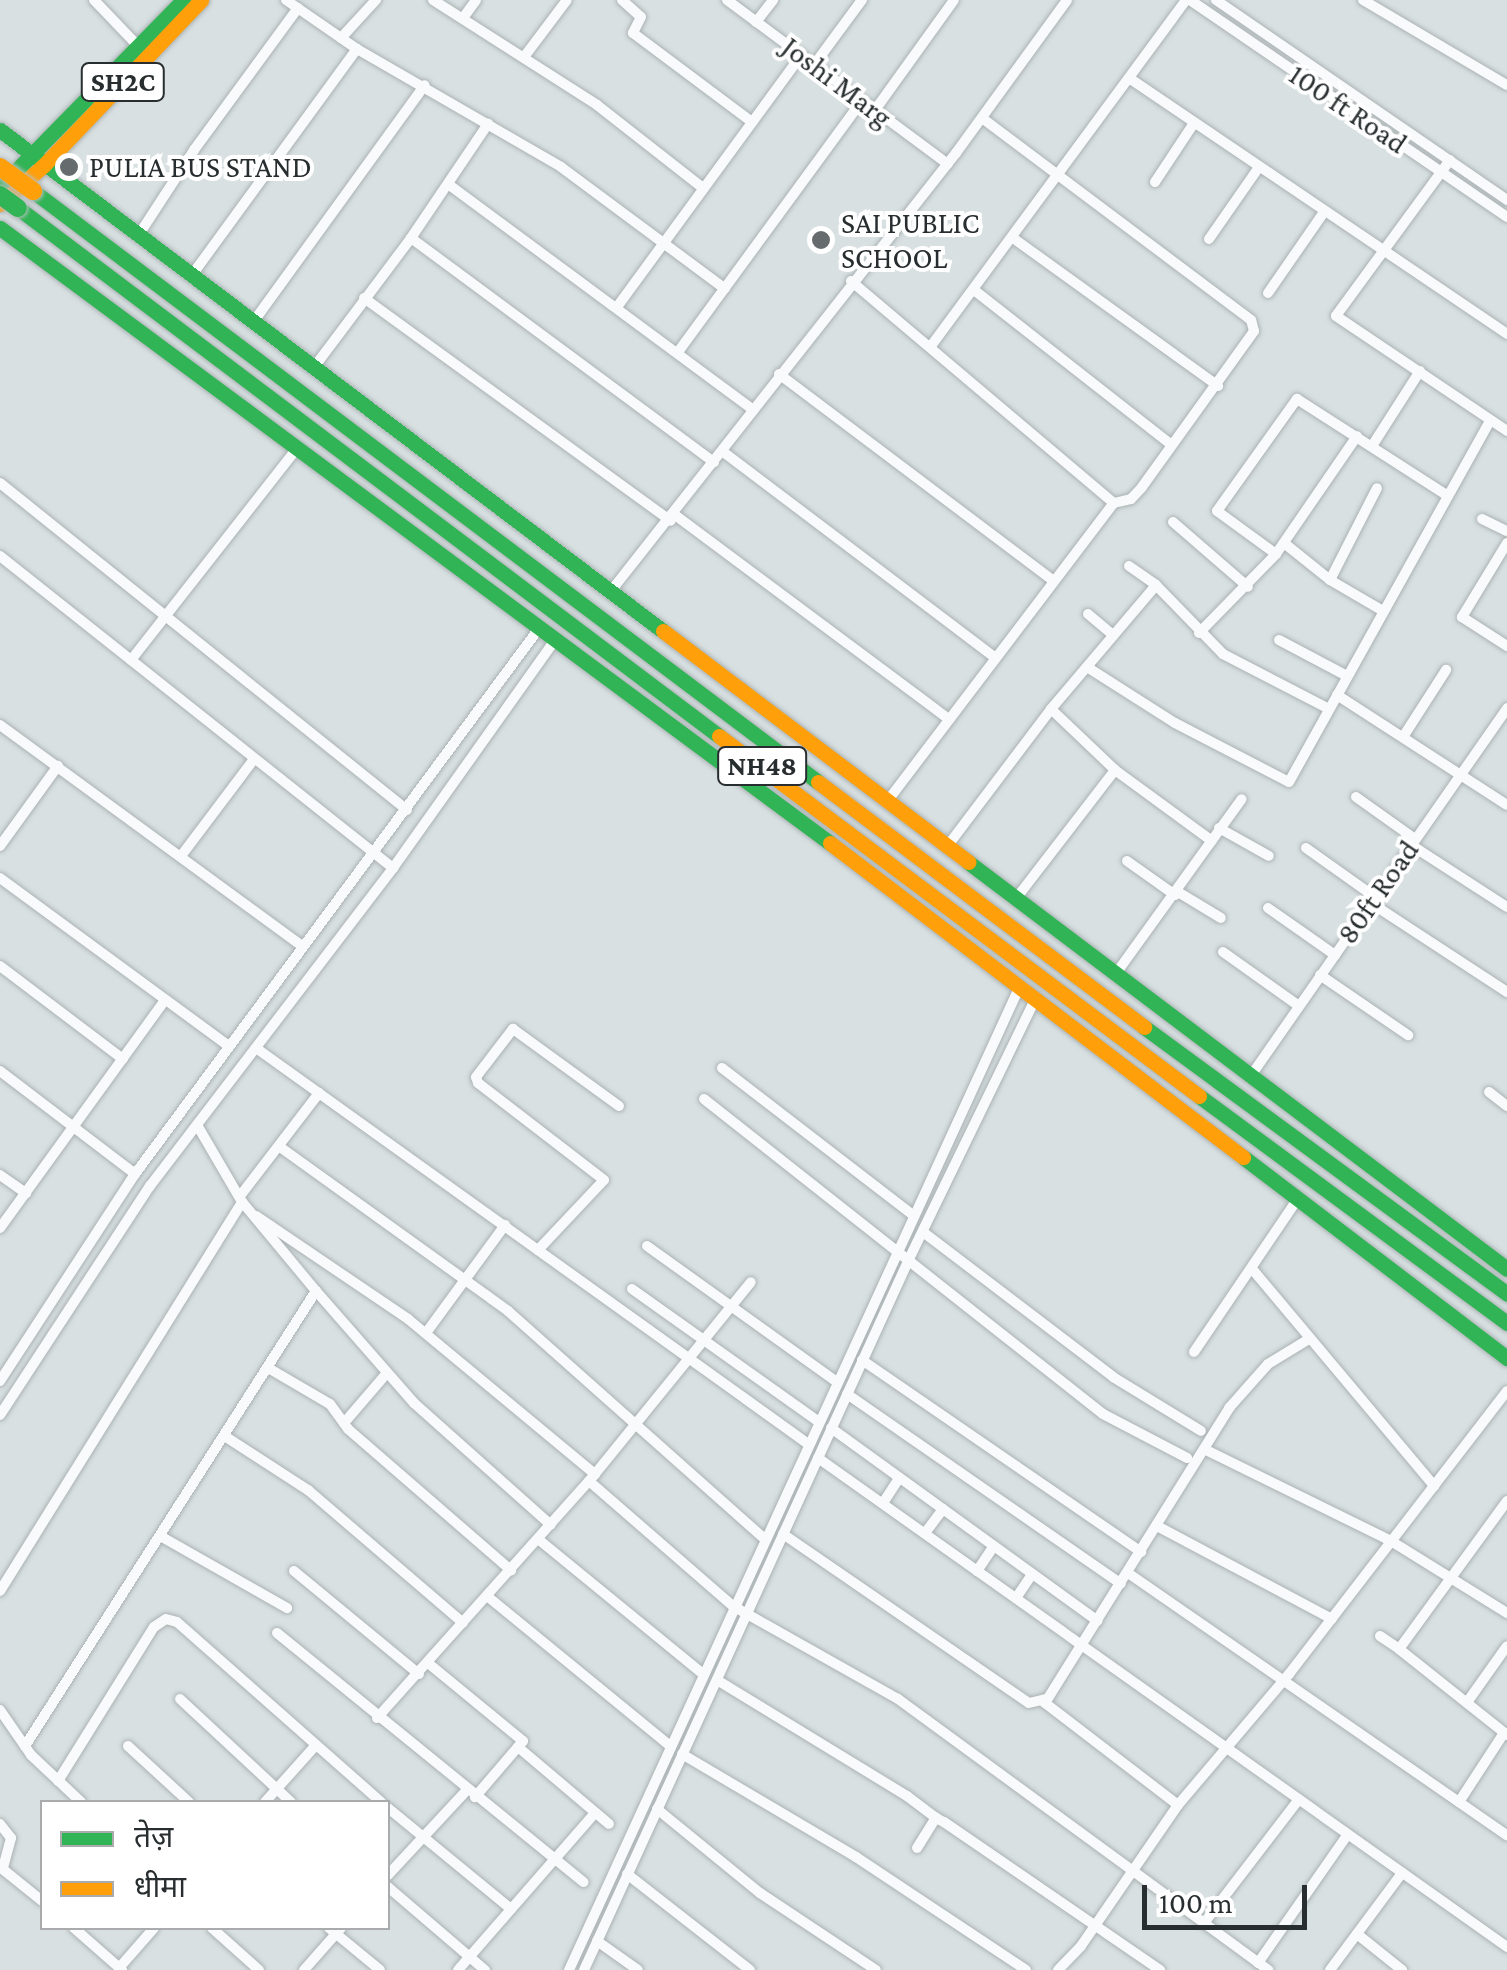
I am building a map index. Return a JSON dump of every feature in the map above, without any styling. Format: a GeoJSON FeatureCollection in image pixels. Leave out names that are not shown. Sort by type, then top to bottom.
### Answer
{"type":"FeatureCollection","features":[{"type":"Feature","properties":{"kind":"main road","name":"SH2C"},"geometry":{"type":"LineString","coordinates":[[9,206],[38,160],[183,0]]}},
{"type":"Feature","properties":{"kind":"main road","name":"SH2C"},"geometry":{"type":"LineString","coordinates":[[0,191],[38,160],[201,0]]}},
{"type":"Feature","properties":{"kind":"main road"},"geometry":{"type":"LineString","coordinates":[[0,130],[1507,1269]]}},
{"type":"Feature","properties":{"kind":"main road","name":"NH48"},"geometry":{"type":"LineString","coordinates":[[0,167],[1263,1116],[1507,1294]]}},
{"type":"Feature","properties":{"kind":"main road","name":"NH48"},"geometry":{"type":"LineString","coordinates":[[0,191],[9,206],[1178,1081],[1507,1322]]}},
{"type":"Feature","properties":{"kind":"main road"},"geometry":{"type":"LineString","coordinates":[[0,228],[540,626],[1507,1358]]}},
{"type":"Feature","properties":{"kind":"street"},"geometry":{"type":"LineString","coordinates":[[94,0],[139,47]]}},
{"type":"Feature","properties":{"kind":"street"},"geometry":{"type":"LineString","coordinates":[[286,0],[357,49],[561,167],[724,289]]}},
{"type":"Feature","properties":{"kind":"street"},"geometry":{"type":"LineString","coordinates":[[341,38],[376,0]]}},
{"type":"Feature","properties":{"kind":"street"},"geometry":{"type":"LineString","coordinates":[[433,0],[597,105],[703,188]]}},
{"type":"Feature","properties":{"kind":"street"},"geometry":{"type":"LineString","coordinates":[[462,18],[476,0]]}},
{"type":"Feature","properties":{"kind":"street"},"geometry":{"type":"LineString","coordinates":[[524,57],[567,0]]}},
{"type":"Feature","properties":{"kind":"street"},"geometry":{"type":"LineString","coordinates":[[622,0],[641,17],[633,33],[752,122]]}},
{"type":"Feature","properties":{"kind":"street","name":"Joshi Marg"},"geometry":{"type":"LineString","coordinates":[[727,0],[948,164]]}},
{"type":"Feature","properties":{"kind":"street"},"geometry":{"type":"LineString","coordinates":[[756,22],[773,0]]}},
{"type":"Feature","properties":{"kind":"street"},"geometry":{"type":"LineString","coordinates":[[814,66],[862,0]]}},
{"type":"Feature","properties":{"kind":"street"},"geometry":{"type":"LineString","coordinates":[[875,110],[954,0]]}},
{"type":"Feature","properties":{"kind":"street"},"geometry":{"type":"LineString","coordinates":[[611,590],[673,518],[852,280],[948,164],[1066,0]]}},
{"type":"Feature","properties":{"kind":"street"},"geometry":{"type":"LineString","coordinates":[[931,346],[1188,0]]}},
{"type":"Feature","properties":{"kind":"street","name":"100 ft Road"},"geometry":{"type":"LineString","coordinates":[[1188,0],[1507,217]]}},
{"type":"Feature","properties":{"kind":"street"},"geometry":{"type":"LineString","coordinates":[[1216,0],[1507,200]]}},
{"type":"Feature","properties":{"kind":"street"},"geometry":{"type":"LineString","coordinates":[[1363,0],[1505,79]]}},
{"type":"Feature","properties":{"kind":"street"},"geometry":{"type":"LineString","coordinates":[[138,236],[194,150],[298,8]]}},
{"type":"Feature","properties":{"kind":"street"},"geometry":{"type":"LineString","coordinates":[[192,276],[357,49]]}},
{"type":"Feature","properties":{"kind":"street"},"geometry":{"type":"LineString","coordinates":[[618,307],[801,56]]}},
{"type":"Feature","properties":{"kind":"street"},"geometry":{"type":"LineString","coordinates":[[1132,80],[1507,334]]}},
{"type":"Feature","properties":{"kind":"street"},"geometry":{"type":"LineString","coordinates":[[254,321],[425,85]]}},
{"type":"Feature","properties":{"kind":"street"},"geometry":{"type":"LineString","coordinates":[[678,352],[862,101]]}},
{"type":"Feature","properties":{"kind":"street"},"geometry":{"type":"LineString","coordinates":[[889,799],[1114,503],[1131,499],[1218,386],[1254,331],[1252,322],[982,118]]}},
{"type":"Feature","properties":{"kind":"street"},"geometry":{"type":"LineString","coordinates":[[1156,182],[1194,123]]}},
{"type":"Feature","properties":{"kind":"street"},"geometry":{"type":"LineString","coordinates":[[314,366],[411,238],[488,124]]}},
{"type":"Feature","properties":{"kind":"street"},"geometry":{"type":"LineString","coordinates":[[1450,160],[1336,316],[1507,431]]}},
{"type":"Feature","properties":{"kind":"street"},"geometry":{"type":"LineString","coordinates":[[1209,238],[1260,167]]}},
{"type":"Feature","properties":{"kind":"street"},"geometry":{"type":"LineString","coordinates":[[448,184],[753,410]]}},
{"type":"Feature","properties":{"kind":"street"},"geometry":{"type":"LineString","coordinates":[[1268,293],[1324,212]]}},
{"type":"Feature","properties":{"kind":"street"},"geometry":{"type":"LineString","coordinates":[[411,238],[714,462]]}},
{"type":"Feature","properties":{"kind":"street"},"geometry":{"type":"LineString","coordinates":[[1012,238],[1218,386]]}},
{"type":"Feature","properties":{"kind":"street"},"geometry":{"type":"LineString","coordinates":[[852,280],[1114,503]]}},
{"type":"Feature","properties":{"kind":"street"},"geometry":{"type":"LineString","coordinates":[[974,290],[1172,445]]}},
{"type":"Feature","properties":{"kind":"street"},"geometry":{"type":"LineString","coordinates":[[364,298],[950,719]]}},
{"type":"Feature","properties":{"kind":"street"},"geometry":{"type":"LineString","coordinates":[[1372,446],[1420,372]]}},
{"type":"Feature","properties":{"kind":"street"},"geometry":{"type":"LineString","coordinates":[[779,374],[1054,582]]}},
{"type":"Feature","properties":{"kind":"street"},"geometry":{"type":"LineString","coordinates":[[1276,554],[1221,518],[1220,504],[1297,399],[1448,496]]}},
{"type":"Feature","properties":{"kind":"street"},"geometry":{"type":"LineString","coordinates":[[1087,667],[1175,723],[1289,782],[1490,421]]}},
{"type":"Feature","properties":{"kind":"street"},"geometry":{"type":"LineString","coordinates":[[1199,633],[1276,554],[1357,436]]}},
{"type":"Feature","properties":{"kind":"street"},"geometry":{"type":"LineString","coordinates":[[131,660],[298,447]]}},
{"type":"Feature","properties":{"kind":"street"},"geometry":{"type":"LineString","coordinates":[[722,451],[996,658]]}},
{"type":"Feature","properties":{"kind":"street"},"geometry":{"type":"LineString","coordinates":[[0,483],[407,810]]}},
{"type":"Feature","properties":{"kind":"street"},"geometry":{"type":"LineString","coordinates":[[1330,580],[1378,488]]}},
{"type":"Feature","properties":{"kind":"street"},"geometry":{"type":"LineString","coordinates":[[1482,519],[1507,532]]}},
{"type":"Feature","properties":{"kind":"street"},"geometry":{"type":"LineString","coordinates":[[1173,522],[1248,586]]}},
{"type":"Feature","properties":{"kind":"street"},"geometry":{"type":"LineString","coordinates":[[1284,544],[1330,580],[1384,612]]}},
{"type":"Feature","properties":{"kind":"street"},"geometry":{"type":"LineString","coordinates":[[1462,617],[1507,544]]}},
{"type":"Feature","properties":{"kind":"street"},"geometry":{"type":"LineString","coordinates":[[0,556],[393,868]]}},
{"type":"Feature","properties":{"kind":"street"},"geometry":{"type":"LineString","coordinates":[[1129,566],[1156,585],[1199,633],[1257,675],[1327,708]]}},
{"type":"Feature","properties":{"kind":"street"},"geometry":{"type":"LineString","coordinates":[[949,844],[1051,709],[1156,585]]}},
{"type":"Feature","properties":{"kind":"street"},"geometry":{"type":"LineString","coordinates":[[1450,610],[1507,646]]}},
{"type":"Feature","properties":{"kind":"street"},"geometry":{"type":"LineString","coordinates":[[1088,614],[1114,634]]}},
{"type":"Feature","properties":{"kind":"street"},"geometry":{"type":"LineString","coordinates":[[0,1380],[135,1174],[302,946],[375,855],[540,626]]}},
{"type":"Feature","properties":{"kind":"street"},"geometry":{"type":"LineString","coordinates":[[0,1415],[150,1186],[393,868],[556,639]]}},
{"type":"Feature","properties":{"kind":"street"},"geometry":{"type":"LineString","coordinates":[[1279,640],[1347,676]]}},
{"type":"Feature","properties":{"kind":"street"},"geometry":{"type":"LineString","coordinates":[[1404,737],[1446,670]]}},
{"type":"Feature","properties":{"kind":"street"},"geometry":{"type":"LineString","coordinates":[[1337,694],[1507,806]]}},
{"type":"Feature","properties":{"kind":"street","name":"80ft Road"},"geometry":{"type":"LineString","coordinates":[[1250,1077],[1507,708]]}},
{"type":"Feature","properties":{"kind":"street"},"geometry":{"type":"LineString","coordinates":[[1051,709],[1115,770],[1212,841]]}},
{"type":"Feature","properties":{"kind":"street"},"geometry":{"type":"LineString","coordinates":[[0,725],[302,946]]}},
{"type":"Feature","properties":{"kind":"street"},"geometry":{"type":"LineString","coordinates":[[181,856],[254,758]]}},
{"type":"Feature","properties":{"kind":"street"},"geometry":{"type":"LineString","coordinates":[[0,846],[58,766]]}},
{"type":"Feature","properties":{"kind":"street"},"geometry":{"type":"LineString","coordinates":[[1018,896],[1115,770]]}},
{"type":"Feature","properties":{"kind":"street"},"geometry":{"type":"LineString","coordinates":[[1356,797],[1507,907]]}},
{"type":"Feature","properties":{"kind":"street"},"geometry":{"type":"LineString","coordinates":[[1116,972],[1242,799]]}},
{"type":"Feature","properties":{"kind":"street"},"geometry":{"type":"LineString","coordinates":[[1219,828],[1269,856]]}},
{"type":"Feature","properties":{"kind":"street"},"geometry":{"type":"LineString","coordinates":[[1306,848],[1373,900],[1507,992]]}},
{"type":"Feature","properties":{"kind":"street"},"geometry":{"type":"LineString","coordinates":[[1127,861],[1220,918]]}},
{"type":"Feature","properties":{"kind":"street"},"geometry":{"type":"LineString","coordinates":[[0,878],[229,1046]]}},
{"type":"Feature","properties":{"kind":"street"},"geometry":{"type":"LineString","coordinates":[[1268,908],[1335,955]]}},
{"type":"Feature","properties":{"kind":"street"},"geometry":{"type":"LineString","coordinates":[[1223,952],[1299,1006]]}},
{"type":"Feature","properties":{"kind":"street"},"geometry":{"type":"LineString","coordinates":[[0,966],[123,1059]]}},
{"type":"Feature","properties":{"kind":"street"},"geometry":{"type":"LineString","coordinates":[[1320,976],[1408,1035]]}},
{"type":"Feature","properties":{"kind":"street"},"geometry":{"type":"LineString","coordinates":[[570,1970],[818,1420],[914,1216],[1026,995]]}},
{"type":"Feature","properties":{"kind":"street"},"geometry":{"type":"LineString","coordinates":[[584,1970],[922,1232],[1026,995]]}},
{"type":"Feature","properties":{"kind":"street"},"geometry":{"type":"LineString","coordinates":[[0,1228],[165,1000]]}},
{"type":"Feature","properties":{"kind":"street"},"geometry":{"type":"LineString","coordinates":[[538,1250],[604,1180],[478,1083],[476,1077],[513,1029],[619,1106]]}},
{"type":"Feature","properties":{"kind":"street"},"geometry":{"type":"LineString","coordinates":[[256,1048],[808,1443]]}},
{"type":"Feature","properties":{"kind":"street"},"geometry":{"type":"LineString","coordinates":[[722,1068],[914,1216]]}},
{"type":"Feature","properties":{"kind":"street"},"geometry":{"type":"LineString","coordinates":[[0,1072],[135,1174]]}},
{"type":"Feature","properties":{"kind":"street"},"geometry":{"type":"LineString","coordinates":[[1490,1092],[1507,1106]]}},
{"type":"Feature","properties":{"kind":"street"},"geometry":{"type":"LineString","coordinates":[[0,1591],[241,1199],[319,1093]]}},
{"type":"Feature","properties":{"kind":"street"},"geometry":{"type":"LineString","coordinates":[[704,1099],[1103,1414],[1186,1458]]}},
{"type":"Feature","properties":{"kind":"street"},"geometry":{"type":"LineString","coordinates":[[197,1125],[251,1213],[386,1374],[550,1525]]}},
{"type":"Feature","properties":{"kind":"street"},"geometry":{"type":"LineString","coordinates":[[280,1147],[508,1312],[765,1539]]}},
{"type":"Feature","properties":{"kind":"street"},"geometry":{"type":"LineString","coordinates":[[0,1175],[26,1193]]}},
{"type":"Feature","properties":{"kind":"street"},"geometry":{"type":"LineString","coordinates":[[1194,1352],[1254,1270],[1297,1200]]}},
{"type":"Feature","properties":{"kind":"street"},"geometry":{"type":"LineString","coordinates":[[251,1213],[286,1232],[426,1333],[733,1606],[898,1700],[1264,1966],[1348,1834]]}},
{"type":"Feature","properties":{"kind":"street"},"geometry":{"type":"LineString","coordinates":[[426,1333],[504,1225]]}},
{"type":"Feature","properties":{"kind":"street"},"geometry":{"type":"LineString","coordinates":[[922,1232],[1113,1377],[1202,1431]]}},
{"type":"Feature","properties":{"kind":"street"},"geometry":{"type":"LineString","coordinates":[[647,1246],[837,1382]]}},
{"type":"Feature","properties":{"kind":"street"},"geometry":{"type":"LineString","coordinates":[[1254,1270],[1434,1486]]}},
{"type":"Feature","properties":{"kind":"street"},"geometry":{"type":"LineString","coordinates":[[377,1718],[592,1478],[751,1282]]}},
{"type":"Feature","properties":{"kind":"street"},"geometry":{"type":"LineString","coordinates":[[632,1289],[818,1420]]}},
{"type":"Feature","properties":{"kind":"street"},"geometry":{"type":"LineString","coordinates":[[25,1746],[270,1369],[316,1291]]}},
{"type":"Feature","properties":{"kind":"street"},"geometry":{"type":"LineString","coordinates":[[1178,1806],[1045,1703],[1228,1408],[1268,1364],[1309,1339]]}},
{"type":"Feature","properties":{"kind":"street"},"geometry":{"type":"LineString","coordinates":[[862,1360],[1141,1552]]}},
{"type":"Feature","properties":{"kind":"street"},"geometry":{"type":"LineString","coordinates":[[270,1369],[330,1404],[344,1424],[510,1570]]}},
{"type":"Feature","properties":{"kind":"street"},"geometry":{"type":"LineString","coordinates":[[344,1424],[386,1374]]}},
{"type":"Feature","properties":{"kind":"street"},"geometry":{"type":"LineString","coordinates":[[1058,1970],[1095,1925],[1178,1806],[1285,1679],[1507,1391]]}},
{"type":"Feature","properties":{"kind":"street"},"geometry":{"type":"LineString","coordinates":[[847,1394],[1121,1584]]}},
{"type":"Feature","properties":{"kind":"street"},"geometry":{"type":"LineString","coordinates":[[831,1428],[1098,1621]]}},
{"type":"Feature","properties":{"kind":"street"},"geometry":{"type":"LineString","coordinates":[[226,1437],[308,1490],[464,1623]]}},
{"type":"Feature","properties":{"kind":"street"},"geometry":{"type":"LineString","coordinates":[[1204,1449],[1391,1541],[1507,1613]]}},
{"type":"Feature","properties":{"kind":"street"},"geometry":{"type":"LineString","coordinates":[[818,1458],[1505,1941]]}},
{"type":"Feature","properties":{"kind":"street"},"geometry":{"type":"LineString","coordinates":[[882,1503],[899,1478]]}},
{"type":"Feature","properties":{"kind":"street"},"geometry":{"type":"LineString","coordinates":[[1399,1648],[1449,1574],[1507,1501]]}},
{"type":"Feature","properties":{"kind":"street"},"geometry":{"type":"LineString","coordinates":[[925,1533],[943,1509]]}},
{"type":"Feature","properties":{"kind":"street"},"geometry":{"type":"LineString","coordinates":[[1157,1526],[1332,1619]]}},
{"type":"Feature","properties":{"kind":"street"},"geometry":{"type":"LineString","coordinates":[[783,1534],[1028,1703],[1047,1699]]}},
{"type":"Feature","properties":{"kind":"street"},"geometry":{"type":"LineString","coordinates":[[162,1537],[286,1608]]}},
{"type":"Feature","properties":{"kind":"street"},"geometry":{"type":"LineString","coordinates":[[538,1539],[703,1674]]}},
{"type":"Feature","properties":{"kind":"street"},"geometry":{"type":"LineString","coordinates":[[978,1571],[994,1546]]}},
{"type":"Feature","properties":{"kind":"street"},"geometry":{"type":"LineString","coordinates":[[294,1572],[418,1674]]}},
{"type":"Feature","properties":{"kind":"street"},"geometry":{"type":"LineString","coordinates":[[1128,1573],[1507,1835]]}},
{"type":"Feature","properties":{"kind":"street"},"geometry":{"type":"LineString","coordinates":[[1016,1598],[1032,1574]]}},
{"type":"Feature","properties":{"kind":"street"},"geometry":{"type":"LineString","coordinates":[[488,1596],[670,1746]]}},
{"type":"Feature","properties":{"kind":"street"},"geometry":{"type":"LineString","coordinates":[[58,1781],[154,1627],[166,1619],[177,1622],[380,1800]]}},
{"type":"Feature","properties":{"kind":"street"},"geometry":{"type":"LineString","coordinates":[[278,1633],[377,1718],[582,1882]]}},
{"type":"Feature","properties":{"kind":"street"},"geometry":{"type":"LineString","coordinates":[[1380,1636],[1468,1701],[1505,1734],[1459,1802]]}},
{"type":"Feature","properties":{"kind":"street"},"geometry":{"type":"LineString","coordinates":[[1468,1701],[1507,1646]]}},
{"type":"Feature","properties":{"kind":"street"},"geometry":{"type":"LineString","coordinates":[[390,1872],[420,1836],[523,1741],[428,1664]]}},
{"type":"Feature","properties":{"kind":"street"},"geometry":{"type":"LineString","coordinates":[[716,1680],[936,1818],[1160,1970]]}},
{"type":"Feature","properties":{"kind":"street"},"geometry":{"type":"LineString","coordinates":[[180,1699],[288,1800]]}},
{"type":"Feature","properties":{"kind":"street"},"geometry":{"type":"LineString","coordinates":[[0,1710],[25,1746],[79,1800]]}},
{"type":"Feature","properties":{"kind":"street"},"geometry":{"type":"LineString","coordinates":[[128,1746],[187,1800]]}},
{"type":"Feature","properties":{"kind":"street"},"geometry":{"type":"LineString","coordinates":[[267,1800],[315,1746]]}},
{"type":"Feature","properties":{"kind":"street"},"geometry":{"type":"LineString","coordinates":[[518,1747],[608,1824]]}},
{"type":"Feature","properties":{"kind":"street"},"geometry":{"type":"LineString","coordinates":[[682,1754],[838,1846],[1026,1970]]}},
{"type":"Feature","properties":{"kind":"street"},"geometry":{"type":"LineString","coordinates":[[1204,1923],[1299,1799]]}},
{"type":"Feature","properties":{"kind":"street"},"geometry":{"type":"LineString","coordinates":[[657,1809],[760,1893],[876,1970]]}},
{"type":"Feature","properties":{"kind":"street"},"geometry":{"type":"LineString","coordinates":[[390,1810],[511,1908]]}},
{"type":"Feature","properties":{"kind":"street"},"geometry":{"type":"LineString","coordinates":[[458,1970],[595,1813]]}},
{"type":"Feature","properties":{"kind":"street"},"geometry":{"type":"LineString","coordinates":[[918,1848],[936,1818]]}},
{"type":"Feature","properties":{"kind":"street"},"geometry":{"type":"LineString","coordinates":[[0,1824],[10,1838],[2,1867],[40,1899]]}},
{"type":"Feature","properties":{"kind":"street"},"geometry":{"type":"LineString","coordinates":[[1330,1970],[1402,1872]]}},
{"type":"Feature","properties":{"kind":"street"},"geometry":{"type":"LineString","coordinates":[[628,1874],[750,1970]]}},
{"type":"Feature","properties":{"kind":"street"},"geometry":{"type":"LineString","coordinates":[[390,1889],[484,1970]]}},
{"type":"Feature","properties":{"kind":"street"},"geometry":{"type":"LineString","coordinates":[[76,1930],[120,1969],[152,1930]]}},
{"type":"Feature","properties":{"kind":"street"},"geometry":{"type":"LineString","coordinates":[[214,1930],[259,1970]]}},
{"type":"Feature","properties":{"kind":"street"},"geometry":{"type":"LineString","coordinates":[[304,1970],[335,1930],[380,1970]]}},
{"type":"Feature","properties":{"kind":"street"},"geometry":{"type":"LineString","coordinates":[[1357,1934],[1402,1970]]}},
{"type":"Feature","properties":{"kind":"street"},"geometry":{"type":"LineString","coordinates":[[597,1940],[638,1970]]}},
{"type":"Feature","properties":{"kind":"traffic: fast"},"geometry":{"type":"LineString","coordinates":[[0,187],[183,0]]}},
{"type":"Feature","properties":{"kind":"traffic: fast"},"geometry":{"type":"LineString","coordinates":[[0,130],[663,631]]}},
{"type":"Feature","properties":{"kind":"traffic: fast"},"geometry":{"type":"LineString","coordinates":[[33,191],[818,782]]}},
{"type":"Feature","properties":{"kind":"traffic: fast"},"geometry":{"type":"LineString","coordinates":[[0,195],[18,208]]}},
{"type":"Feature","properties":{"kind":"traffic: fast"},"geometry":{"type":"LineString","coordinates":[[18,208],[719,736]]}},
{"type":"Feature","properties":{"kind":"traffic: fast"},"geometry":{"type":"LineString","coordinates":[[0,228],[830,843]]}},
{"type":"Feature","properties":{"kind":"traffic: fast"},"geometry":{"type":"LineString","coordinates":[[968,862],[1507,1269]]}},
{"type":"Feature","properties":{"kind":"traffic: fast"},"geometry":{"type":"LineString","coordinates":[[1144,1027],[1507,1294]]}},
{"type":"Feature","properties":{"kind":"traffic: fast"},"geometry":{"type":"LineString","coordinates":[[1199,1096],[1507,1323]]}},
{"type":"Feature","properties":{"kind":"traffic: fast"},"geometry":{"type":"LineString","coordinates":[[1243,1157],[1507,1358]]}},
{"type":"Feature","properties":{"kind":"traffic: slow"},"geometry":{"type":"LineString","coordinates":[[0,204],[44,165],[201,0]]}},
{"type":"Feature","properties":{"kind":"traffic: slow"},"geometry":{"type":"LineString","coordinates":[[0,167],[33,191]]}},
{"type":"Feature","properties":{"kind":"traffic: slow"},"geometry":{"type":"LineString","coordinates":[[663,631],[968,862]]}},
{"type":"Feature","properties":{"kind":"traffic: slow"},"geometry":{"type":"LineString","coordinates":[[719,736],[1199,1096]]}},
{"type":"Feature","properties":{"kind":"traffic: slow"},"geometry":{"type":"LineString","coordinates":[[818,782],[1144,1027]]}},
{"type":"Feature","properties":{"kind":"traffic: slow"},"geometry":{"type":"LineString","coordinates":[[830,843],[1243,1157]]}},
{"type":"Feature","properties":{"kind":"place","name":"PULIA BUS STAND"},"geometry":{"type":"Point","coordinates":[69,167]}},
{"type":"Feature","properties":{"kind":"place","name":"SAI PUBLIC SCHOOL"},"geometry":{"type":"Point","coordinates":[821,240]}}]}
